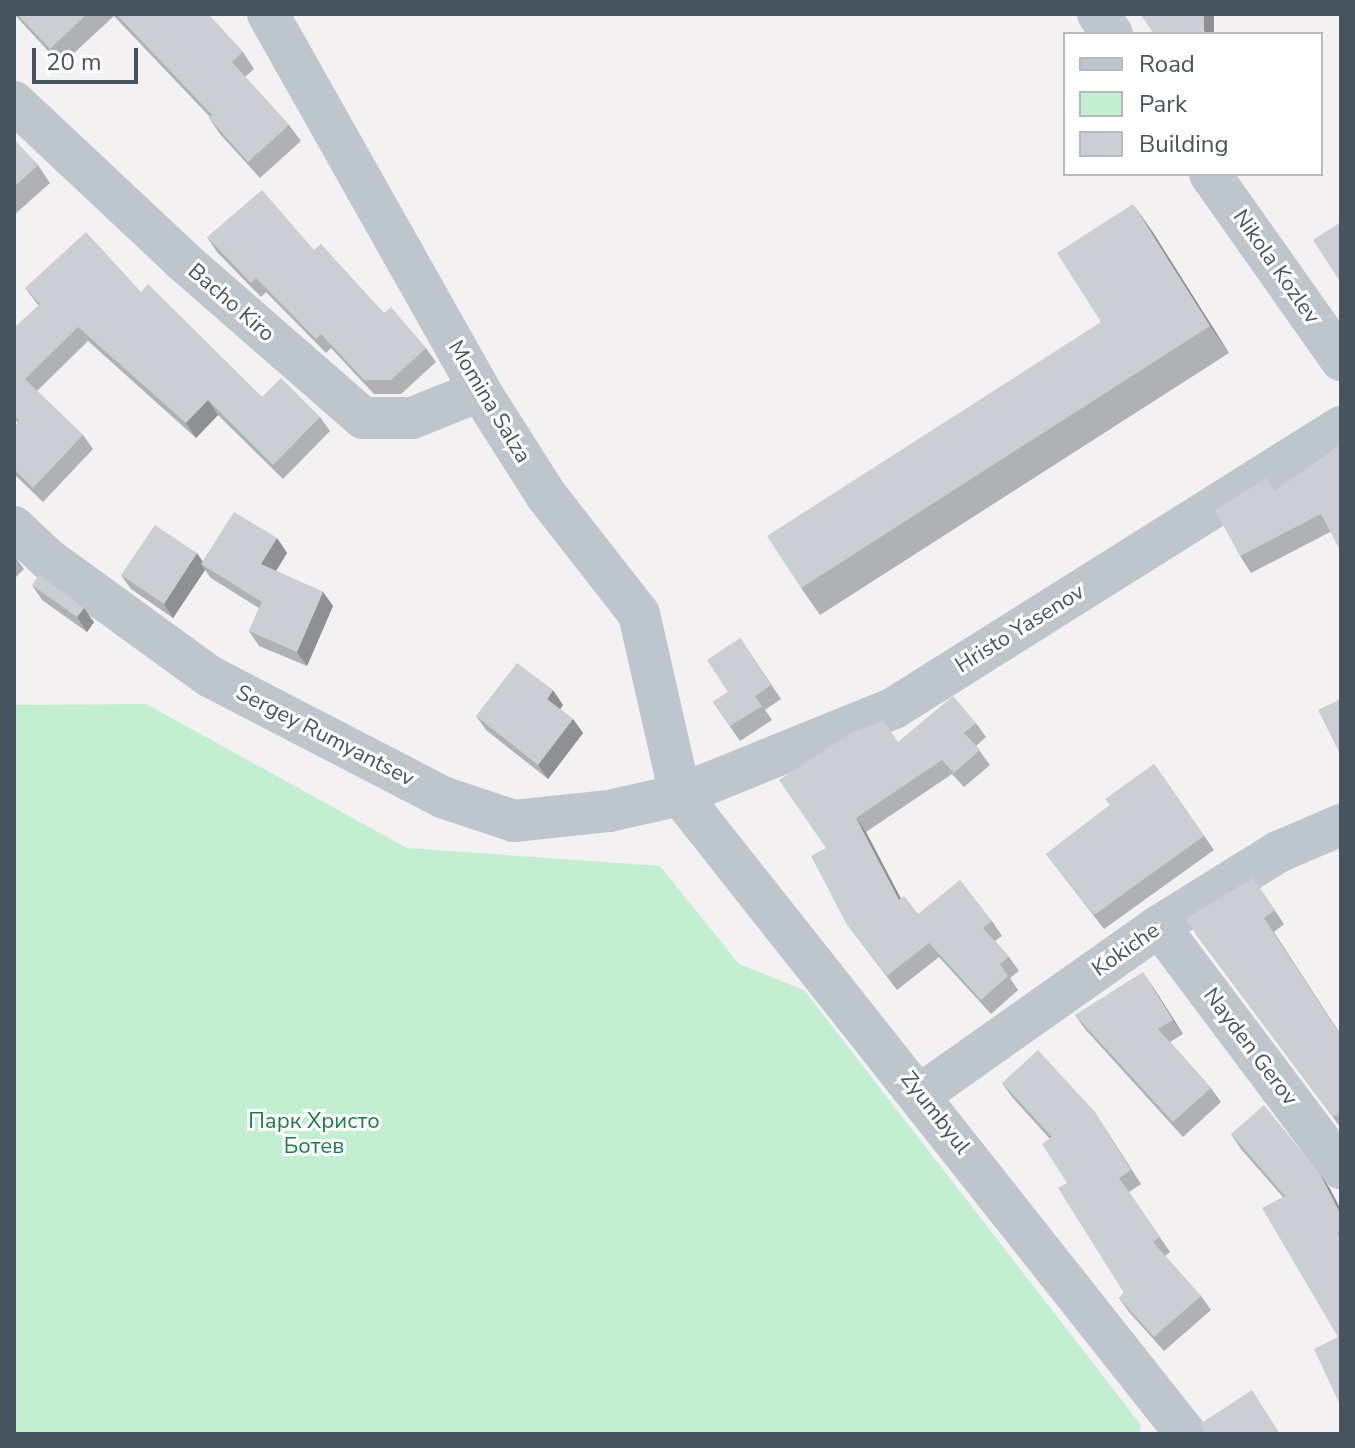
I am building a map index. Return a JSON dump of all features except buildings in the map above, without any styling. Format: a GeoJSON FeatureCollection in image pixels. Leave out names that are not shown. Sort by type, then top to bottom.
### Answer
{"type":"FeatureCollection","features":[{"type":"Feature","properties":{"kind":"street","name":"Momina Salza"},"geometry":{"type":"LineString","coordinates":[[268,14],[480,391],[546,495],[639,614],[680,795]]}},
{"type":"Feature","properties":{"kind":"street"},"geometry":{"type":"LineString","coordinates":[[1098,14],[1111,32]]}},
{"type":"Feature","properties":{"kind":"street","name":"Bacho Kiro"},"geometry":{"type":"LineString","coordinates":[[14,102],[182,260],[363,418],[412,418],[480,391]]}},
{"type":"Feature","properties":{"kind":"street","name":"Nikola Kozlev"},"geometry":{"type":"LineString","coordinates":[[1211,176],[1341,360]]}},
{"type":"Feature","properties":{"kind":"street","name":"Hristo Yasenov"},"geometry":{"type":"LineString","coordinates":[[680,795],[894,708],[1341,427]]}},
{"type":"Feature","properties":{"kind":"street","name":"Sergey Rumyantsev"},"geometry":{"type":"LineString","coordinates":[[14,527],[48,559],[209,676],[442,797],[514,821],[609,811],[680,795]]}},
{"type":"Feature","properties":{"kind":"street","name":"Zyumbyul"},"geometry":{"type":"LineString","coordinates":[[680,795],[921,1094],[1186,1434]]}},
{"type":"Feature","properties":{"kind":"street","name":"Kokiche"},"geometry":{"type":"LineString","coordinates":[[921,1094],[1159,926],[1278,852],[1341,825]]}},
{"type":"Feature","properties":{"kind":"street","name":"Nayden Gerov"},"geometry":{"type":"LineString","coordinates":[[1159,926],[1341,1168]]}},
{"type":"Feature","properties":{"kind":"green space","name":"Парк Христо Ботев"},"geometry":{"type":"Polygon","coordinates":[[[146,704],[407,848],[660,866],[739,964],[804,990],[1141,1425],[1139,1434],[14,1434],[14,705],[146,704]]]}}]}
